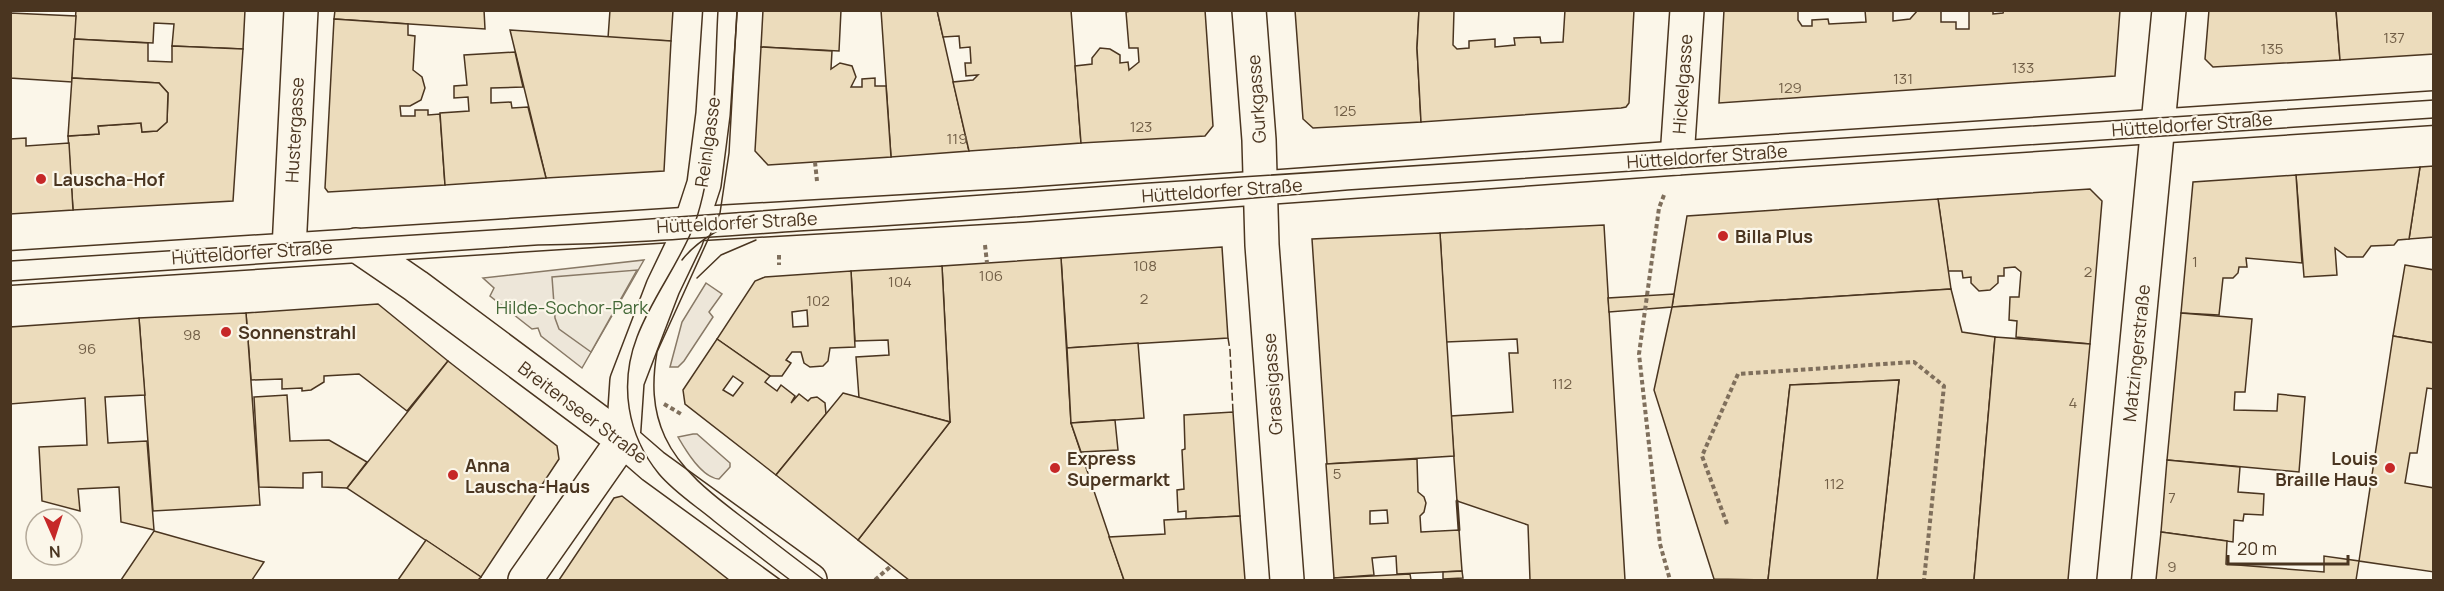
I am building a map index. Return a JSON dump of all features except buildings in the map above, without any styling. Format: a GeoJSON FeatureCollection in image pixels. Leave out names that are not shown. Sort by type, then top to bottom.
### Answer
{"type":"FeatureCollection","features":[{"type":"Feature","properties":{"kind":"street","name":"Hustergasse"},"geometry":{"type":"LineString","coordinates":[[289,249],[300,10]]}},
{"type":"Feature","properties":{"kind":"street","name":"Reinlgasse"},"geometry":{"type":"LineString","coordinates":[[623,440],[627,381],[663,287],[691,224],[704,184],[713,114],[720,10]]}},
{"type":"Feature","properties":{"kind":"street","name":"Gurkgasse"},"geometry":{"type":"LineString","coordinates":[[1249,10],[1261,187]]}},
{"type":"Feature","properties":{"kind":"street","name":"Hickelgasse"},"geometry":{"type":"LineString","coordinates":[[1677,158],[1687,10]]}},
{"type":"Feature","properties":{"kind":"street","name":"Matzingerstraße"},"geometry":{"type":"LineString","coordinates":[[2114,580],[2169,10]]}},
{"type":"Feature","properties":{"kind":"street","name":"Hütteldorfer Straße"},"geometry":{"type":"LineString","coordinates":[[10,268],[691,224],[866,215],[2433,108]]}},
{"type":"Feature","properties":{"kind":"street","name":"Grassigasse"},"geometry":{"type":"LineString","coordinates":[[1261,187],[1262,245],[1287,580]]}},
{"type":"Feature","properties":{"kind":"street","name":"Breitenseer Straße"},"geometry":{"type":"LineString","coordinates":[[356,245],[416,286],[623,440],[653,466],[810,580]]}},
{"type":"Feature","properties":{"kind":"street"},"geometry":{"type":"LineString","coordinates":[[525,580],[623,440]]}},
{"type":"Feature","properties":{"kind":"path"},"geometry":{"type":"LineString","coordinates":[[1670,580],[1660,544],[1639,354],[1659,208],[1677,158]]}},
{"type":"Feature","properties":{"kind":"path"},"geometry":{"type":"LineString","coordinates":[[815,162],[817,185]]}},
{"type":"Feature","properties":{"kind":"path"},"geometry":{"type":"LineString","coordinates":[[985,238],[987,263]]}},
{"type":"Feature","properties":{"kind":"path"},"geometry":{"type":"LineString","coordinates":[[1727,524],[1702,456],[1738,374],[1914,362],[1944,386],[1924,580]]}},
{"type":"Feature","properties":{"kind":"path"},"geometry":{"type":"LineString","coordinates":[[876,580],[891,566]]}},
{"type":"Feature","properties":{"kind":"green space","name":"Hilde-Sochor-Park"},"geometry":{"type":"Polygon","coordinates":[[[644,260],[582,368],[541,336],[538,328],[532,329],[490,296],[494,288],[483,278],[644,260]]]}},
{"type":"Feature","properties":{"kind":"green space"},"geometry":{"type":"Polygon","coordinates":[[[706,283],[722,294],[709,312],[713,317],[684,361],[678,367],[670,367],[682,322],[706,283]]]}},
{"type":"Feature","properties":{"kind":"green space"},"geometry":{"type":"Polygon","coordinates":[[[697,434],[730,463],[730,467],[719,479],[701,469],[678,437],[697,434]]]}},
{"type":"Feature","properties":{"kind":"shaded area"},"geometry":{"type":"Polygon","coordinates":[[[637,270],[591,352],[559,329],[555,318],[552,277],[637,270]]]}},
{"type":"Feature","properties":{"kind":"tram line"},"geometry":{"type":"LineString","coordinates":[[718,10],[711,145],[702,198],[689,238],[650,308],[637,337],[628,373],[629,408],[640,443],[648,459],[665,481],[790,580]]}},
{"type":"Feature","properties":{"kind":"tram line"},"geometry":{"type":"LineString","coordinates":[[737,10],[729,153],[720,213],[657,352],[654,374],[655,405],[665,437],[681,463],[727,505],[824,580]]}},
{"type":"Feature","properties":{"kind":"tram line"},"geometry":{"type":"LineString","coordinates":[[10,261],[523,228],[1148,183],[2434,100]]}},
{"type":"Feature","properties":{"kind":"tram line"},"geometry":{"type":"LineString","coordinates":[[10,281],[538,245],[669,240],[937,223],[1348,190],[2434,118]]}},
{"type":"Feature","properties":{"kind":"tram line"},"geometry":{"type":"LineString","coordinates":[[682,260],[697,245],[715,233],[754,215]]}},
{"type":"Feature","properties":{"kind":"tram line"},"geometry":{"type":"LineString","coordinates":[[697,278],[721,255],[756,240]]}},
{"type":"Feature","properties":{"kind":"fence"},"geometry":{"type":"LineString","coordinates":[[1228,338],[1233,412]]}},
{"type":"Feature","properties":{"kind":"wall"},"geometry":{"type":"LineString","coordinates":[[1457,501],[1459,530]]}},
{"type":"Feature","properties":{"kind":"place","name":"Lauscha-Hof"},"geometry":{"type":"Point","coordinates":[41,179]}},
{"type":"Feature","properties":{"kind":"place","name":"Billa Plus"},"geometry":{"type":"Point","coordinates":[1723,236]}},
{"type":"Feature","properties":{"kind":"place","name":"Sonnenstrahl"},"geometry":{"type":"Point","coordinates":[226,332]}},
{"type":"Feature","properties":{"kind":"place","name":"Express Supermarkt"},"geometry":{"type":"Point","coordinates":[1055,468]}},
{"type":"Feature","properties":{"kind":"place","name":"Louis Braille Haus"},"geometry":{"type":"Point","coordinates":[2390,468]}},
{"type":"Feature","properties":{"kind":"place","name":"Anna Lauscha-Haus"},"geometry":{"type":"Point","coordinates":[453,475]}}]}
